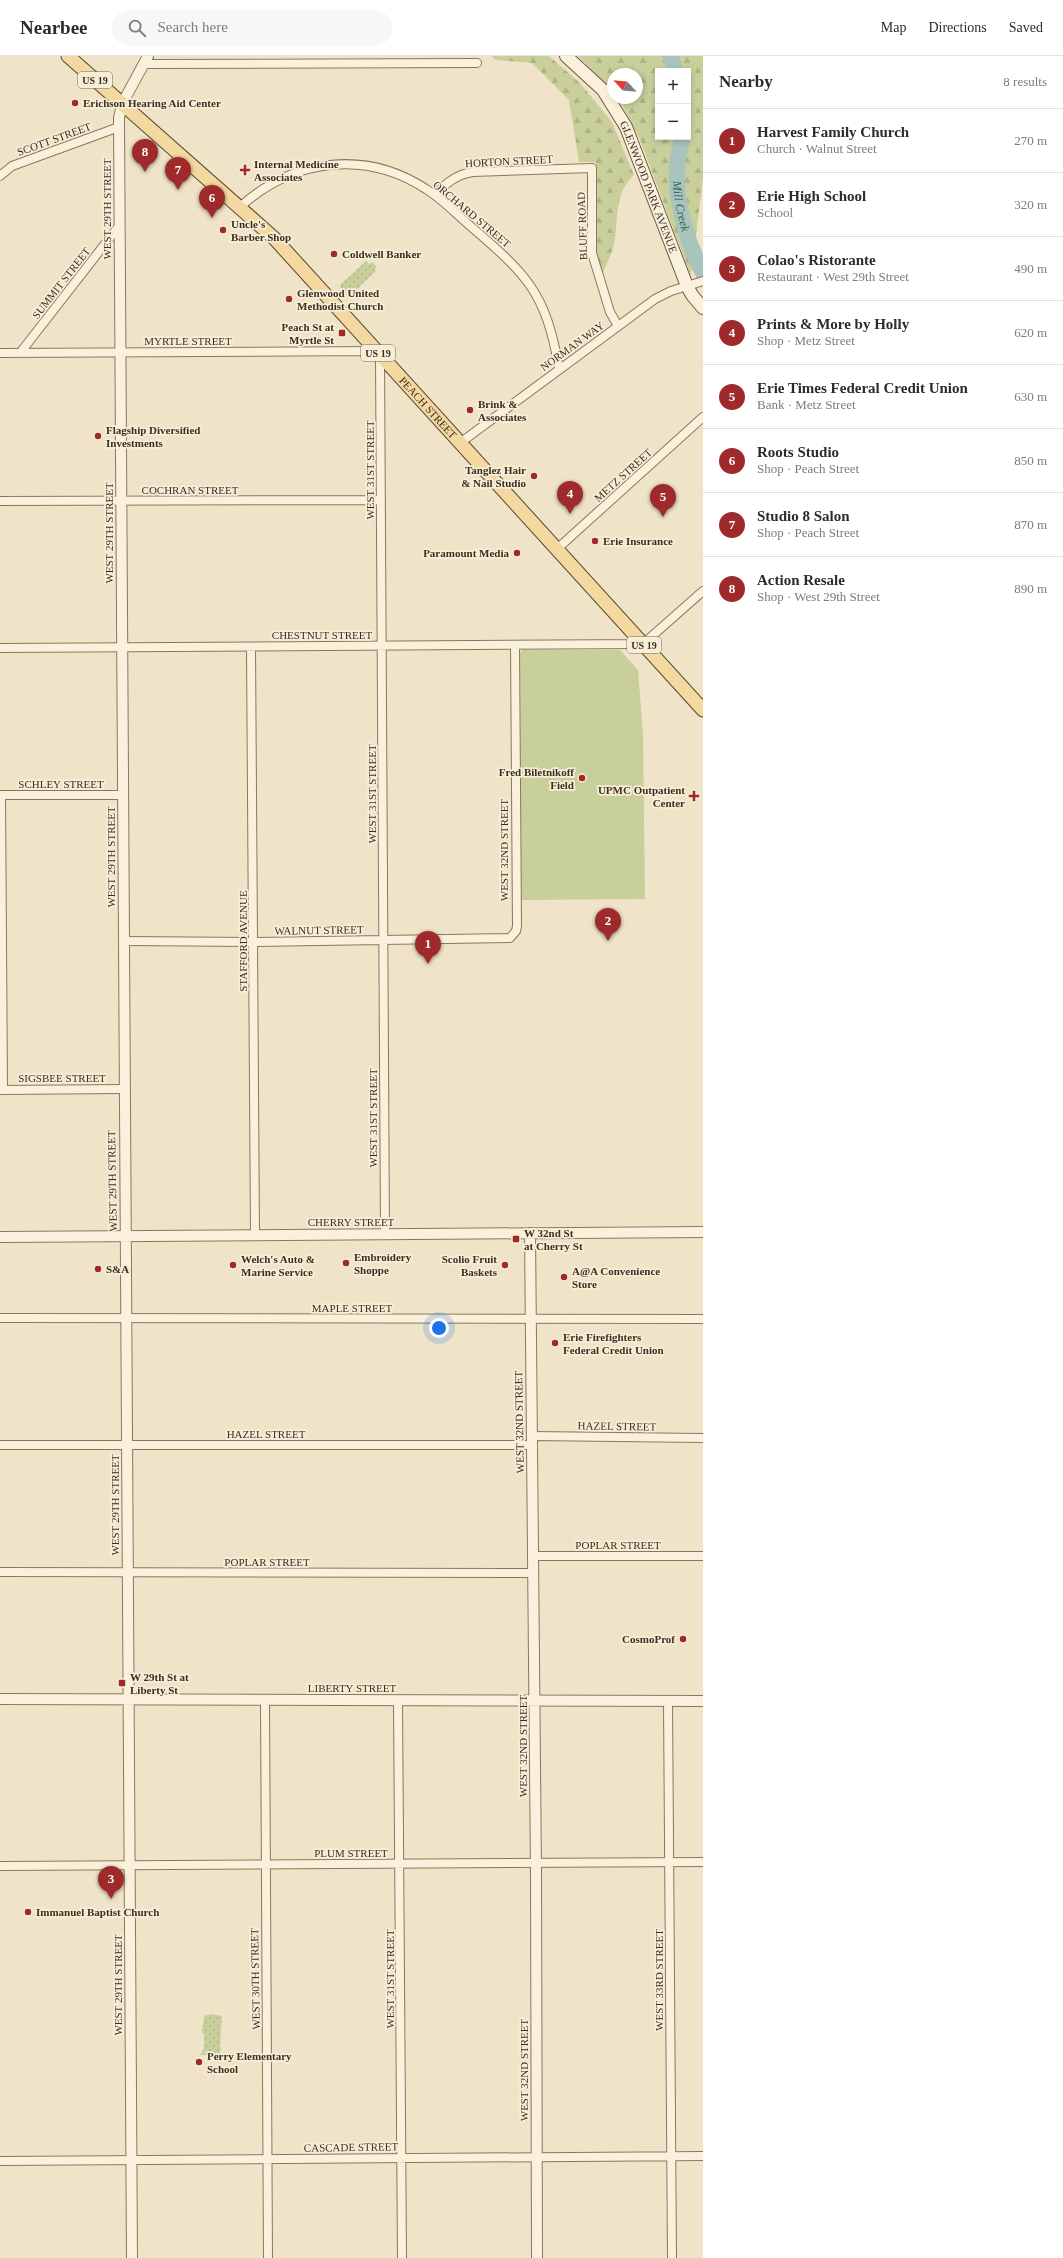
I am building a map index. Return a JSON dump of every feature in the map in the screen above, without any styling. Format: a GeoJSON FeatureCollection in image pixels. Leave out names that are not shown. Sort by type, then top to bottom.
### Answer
{"type":"FeatureCollection","features":[{"type":"Feature","properties":{"kind":"main road","name":"PEACH STREET"},"geometry":{"type":"LineString","coordinates":[[68,56],[274,238],[703,710]]}},
{"type":"Feature","properties":{"kind":"main road","name":"GLENWOOD PARK AVENUE"},"geometry":{"type":"LineString","coordinates":[[566,56],[603,90],[626,127],[696,284],[692,295],[703,308]]}},
{"type":"Feature","properties":{"kind":"street"},"geometry":{"type":"LineString","coordinates":[[122,104],[145,60],[477,63]]}},
{"type":"Feature","properties":{"kind":"street","name":"WEST 29TH STREET"},"geometry":{"type":"LineString","coordinates":[[122,104],[119,127],[119,226],[123,795],[123,1089],[126,1318],[132,2258]]}},
{"type":"Feature","properties":{"kind":"street","name":"SCOTT STREET"},"geometry":{"type":"LineString","coordinates":[[0,176],[12,166],[119,127]]}},
{"type":"Feature","properties":{"kind":"street","name":"ORCHARD STREET"},"geometry":{"type":"LineString","coordinates":[[240,207],[249,198],[287,175],[304,170],[340,164],[366,165],[393,172],[418,184],[435,195],[508,259],[531,286],[550,323],[559,369]]}},
{"type":"Feature","properties":{"kind":"street","name":"HORTON STREET"},"geometry":{"type":"LineString","coordinates":[[435,195],[449,180],[462,174],[472,172],[592,168]]}},
{"type":"Feature","properties":{"kind":"street","name":"BLUFF ROAD"},"geometry":{"type":"LineString","coordinates":[[592,168],[592,253],[610,312],[618,326]]}},
{"type":"Feature","properties":{"kind":"street","name":"SUMMIT STREET"},"geometry":{"type":"LineString","coordinates":[[20,353],[119,226]]}},
{"type":"Feature","properties":{"kind":"street","name":"NORMAN WAY"},"geometry":{"type":"LineString","coordinates":[[460,443],[662,294],[696,284]]}},
{"type":"Feature","properties":{"kind":"street","name":"MYRTLE STREET"},"geometry":{"type":"LineString","coordinates":[[0,353],[378,353]]}},
{"type":"Feature","properties":{"kind":"street","name":"WEST 31ST STREET"},"geometry":{"type":"LineString","coordinates":[[378,353],[381,500],[385,1234]]}},
{"type":"Feature","properties":{"kind":"street","name":"METZ STREET"},"geometry":{"type":"LineString","coordinates":[[557,549],[703,417]]}},
{"type":"Feature","properties":{"kind":"street","name":"COCHRAN STREET"},"geometry":{"type":"LineString","coordinates":[[0,501],[381,500]]}},
{"type":"Feature","properties":{"kind":"street"},"geometry":{"type":"LineString","coordinates":[[643,644],[703,591]]}},
{"type":"Feature","properties":{"kind":"street","name":"CHESTNUT STREET"},"geometry":{"type":"LineString","coordinates":[[0,648],[643,644]]}},
{"type":"Feature","properties":{"kind":"street","name":"WEST 32ND STREET"},"geometry":{"type":"LineString","coordinates":[[514,934],[517,926],[515,645]]}},
{"type":"Feature","properties":{"kind":"street","name":"STAFFORD AVENUE"},"geometry":{"type":"LineString","coordinates":[[251,646],[255,1235]]}},
{"type":"Feature","properties":{"kind":"street"},"geometry":{"type":"LineString","coordinates":[[1,795],[2,1090]]}},
{"type":"Feature","properties":{"kind":"street","name":"SCHLEY STREET"},"geometry":{"type":"LineString","coordinates":[[1,795],[123,795]]}},
{"type":"Feature","properties":{"kind":"street","name":"WALNUT STREET"},"geometry":{"type":"LineString","coordinates":[[123,942],[506,939],[514,934]]}},
{"type":"Feature","properties":{"kind":"street","name":"SIGSBEE STREET"},"geometry":{"type":"LineString","coordinates":[[2,1090],[123,1089]]}},
{"type":"Feature","properties":{"kind":"street","name":"CHERRY STREET"},"geometry":{"type":"LineString","coordinates":[[0,1237],[703,1232]]}},
{"type":"Feature","properties":{"kind":"street","name":"WEST 32ND STREET"},"geometry":{"type":"LineString","coordinates":[[530,1233],[536,1863],[537,2258]]}},
{"type":"Feature","properties":{"kind":"street","name":"MAPLE STREET"},"geometry":{"type":"LineString","coordinates":[[0,1318],[703,1319]]}},
{"type":"Feature","properties":{"kind":"street","name":"HAZEL STREET"},"geometry":{"type":"LineString","coordinates":[[0,1445],[531,1441],[703,1438]]}},
{"type":"Feature","properties":{"kind":"street","name":"POPLAR STREET"},"geometry":{"type":"LineString","coordinates":[[533,1556],[703,1556]]}},
{"type":"Feature","properties":{"kind":"street","name":"POPLAR STREET"},"geometry":{"type":"LineString","coordinates":[[0,1572],[533,1573]]}},
{"type":"Feature","properties":{"kind":"street","name":"LIBERTY STREET"},"geometry":{"type":"LineString","coordinates":[[0,1699],[703,1701]]}},
{"type":"Feature","properties":{"kind":"street","name":"WEST 30TH STREET"},"geometry":{"type":"LineString","coordinates":[[264,1700],[268,2258]]}},
{"type":"Feature","properties":{"kind":"street","name":"WEST 31ST STREET"},"geometry":{"type":"LineString","coordinates":[[398,1700],[402,2258]]}},
{"type":"Feature","properties":{"kind":"street","name":"WEST 33RD STREET"},"geometry":{"type":"LineString","coordinates":[[668,1701],[672,2258]]}},
{"type":"Feature","properties":{"kind":"street","name":"PLUM STREET"},"geometry":{"type":"LineString","coordinates":[[0,1866],[703,1862]]}},
{"type":"Feature","properties":{"kind":"street","name":"CASCADE STREET"},"geometry":{"type":"LineString","coordinates":[[0,2161],[703,2156]]}},
{"type":"Feature","properties":{"kind":"green space"},"geometry":{"type":"Polygon","coordinates":[[[491,56],[549,56],[580,83],[612,122],[634,175],[623,189],[620,197],[615,240],[602,275],[595,256],[596,162],[579,162],[569,100],[532,63],[496,60],[491,56]]]}},
{"type":"Feature","properties":{"kind":"green space"},"geometry":{"type":"Polygon","coordinates":[[[578,56],[703,56],[703,178],[691,276],[640,140],[622,104],[643,104],[643,68],[607,68],[607,86],[578,56]]]}},
{"type":"Feature","properties":{"kind":"green space"},"geometry":{"type":"Polygon","coordinates":[[[366,261],[369,265],[372,262],[377,267],[374,270],[376,271],[349,297],[340,287],[341,284],[366,261]]]}},
{"type":"Feature","properties":{"kind":"green space","name":"Fred Biletnikoff Field"},"geometry":{"type":"Polygon","coordinates":[[[522,650],[620,650],[638,670],[643,733],[645,899],[521,900],[520,653],[522,650]]]}},
{"type":"Feature","properties":{"kind":"green space"},"geometry":{"type":"Polygon","coordinates":[[[211,2014],[222,2016],[220,2047],[222,2050],[220,2050],[221,2056],[200,2055],[204,2048],[204,2034],[202,2033],[204,2016],[211,2014]]]}},
{"type":"Feature","properties":{"kind":"waterway","name":"Mill Creek"},"geometry":{"type":"LineString","coordinates":[[670,56],[675,68]]}},
{"type":"Feature","properties":{"kind":"waterway","name":"Mill Creek"},"geometry":{"type":"LineString","coordinates":[[682,140],[677,171],[677,189],[689,241],[703,273]]}},
{"type":"Feature","properties":{"kind":"place","name":"Erichson Hearing Aid Center"},"geometry":{"type":"Point","coordinates":[75,103]}},
{"type":"Feature","properties":{"kind":"place","name":"Internal Medicine Associates"},"geometry":{"type":"Point","coordinates":[245,170]}},
{"type":"Feature","properties":{"kind":"place","name":"Action Resale"},"geometry":{"type":"Point","coordinates":[145,172]}},
{"type":"Feature","properties":{"kind":"place","name":"Studio 8 Salon"},"geometry":{"type":"Point","coordinates":[178,190]}},
{"type":"Feature","properties":{"kind":"place","name":"Roots Studio"},"geometry":{"type":"Point","coordinates":[212,218]}},
{"type":"Feature","properties":{"kind":"place","name":"Uncle's Barber Shop"},"geometry":{"type":"Point","coordinates":[223,230]}},
{"type":"Feature","properties":{"kind":"place","name":"Coldwell Banker"},"geometry":{"type":"Point","coordinates":[334,254]}},
{"type":"Feature","properties":{"kind":"place","name":"Glenwood United Methodist Church"},"geometry":{"type":"Point","coordinates":[289,299]}},
{"type":"Feature","properties":{"kind":"place","name":"Peach St at Myrtle St"},"geometry":{"type":"Point","coordinates":[342,333]}},
{"type":"Feature","properties":{"kind":"place","name":"Brink & Associates"},"geometry":{"type":"Point","coordinates":[470,410]}},
{"type":"Feature","properties":{"kind":"place","name":"Flagship Diversified Investments"},"geometry":{"type":"Point","coordinates":[98,436]}},
{"type":"Feature","properties":{"kind":"place","name":"Tanglez Hair & Nail Studio"},"geometry":{"type":"Point","coordinates":[534,476]}},
{"type":"Feature","properties":{"kind":"place","name":"Prints & More by Holly"},"geometry":{"type":"Point","coordinates":[570,514]}},
{"type":"Feature","properties":{"kind":"place","name":"Erie Times Federal Credit Union"},"geometry":{"type":"Point","coordinates":[663,517]}},
{"type":"Feature","properties":{"kind":"place","name":"Erie Insurance"},"geometry":{"type":"Point","coordinates":[595,541]}},
{"type":"Feature","properties":{"kind":"place","name":"Paramount Media"},"geometry":{"type":"Point","coordinates":[517,553]}},
{"type":"Feature","properties":{"kind":"place","name":"Fred Biletnikoff Field"},"geometry":{"type":"Point","coordinates":[582,778]}},
{"type":"Feature","properties":{"kind":"place","name":"UPMC Outpatient Center"},"geometry":{"type":"Point","coordinates":[694,796]}},
{"type":"Feature","properties":{"kind":"place","name":"Erie High School"},"geometry":{"type":"Point","coordinates":[608,941]}},
{"type":"Feature","properties":{"kind":"place","name":"Harvest Family Church"},"geometry":{"type":"Point","coordinates":[428,964]}},
{"type":"Feature","properties":{"kind":"place","name":"W 32nd St at Cherry St"},"geometry":{"type":"Point","coordinates":[516,1239]}},
{"type":"Feature","properties":{"kind":"place","name":"Embroidery Shoppe"},"geometry":{"type":"Point","coordinates":[346,1263]}},
{"type":"Feature","properties":{"kind":"place","name":"Welch's Auto & Marine Service"},"geometry":{"type":"Point","coordinates":[233,1265]}},
{"type":"Feature","properties":{"kind":"place","name":"Scolio Fruit Baskets"},"geometry":{"type":"Point","coordinates":[505,1265]}},
{"type":"Feature","properties":{"kind":"place","name":"S&A"},"geometry":{"type":"Point","coordinates":[98,1269]}},
{"type":"Feature","properties":{"kind":"place","name":"A@A Convenience Store"},"geometry":{"type":"Point","coordinates":[564,1277]}},
{"type":"Feature","properties":{"kind":"place","name":"Erie Firefighters Federal Credit Union"},"geometry":{"type":"Point","coordinates":[555,1343]}},
{"type":"Feature","properties":{"kind":"place","name":"CosmoProf"},"geometry":{"type":"Point","coordinates":[683,1639]}},
{"type":"Feature","properties":{"kind":"place","name":"W 29th St at Liberty St"},"geometry":{"type":"Point","coordinates":[122,1683]}},
{"type":"Feature","properties":{"kind":"place","name":"Colao's Ristorante"},"geometry":{"type":"Point","coordinates":[111,1899]}},
{"type":"Feature","properties":{"kind":"place","name":"Immanuel Baptist Church"},"geometry":{"type":"Point","coordinates":[28,1912]}},
{"type":"Feature","properties":{"kind":"place","name":"Perry Elementary School"},"geometry":{"type":"Point","coordinates":[199,2062]}}]}
